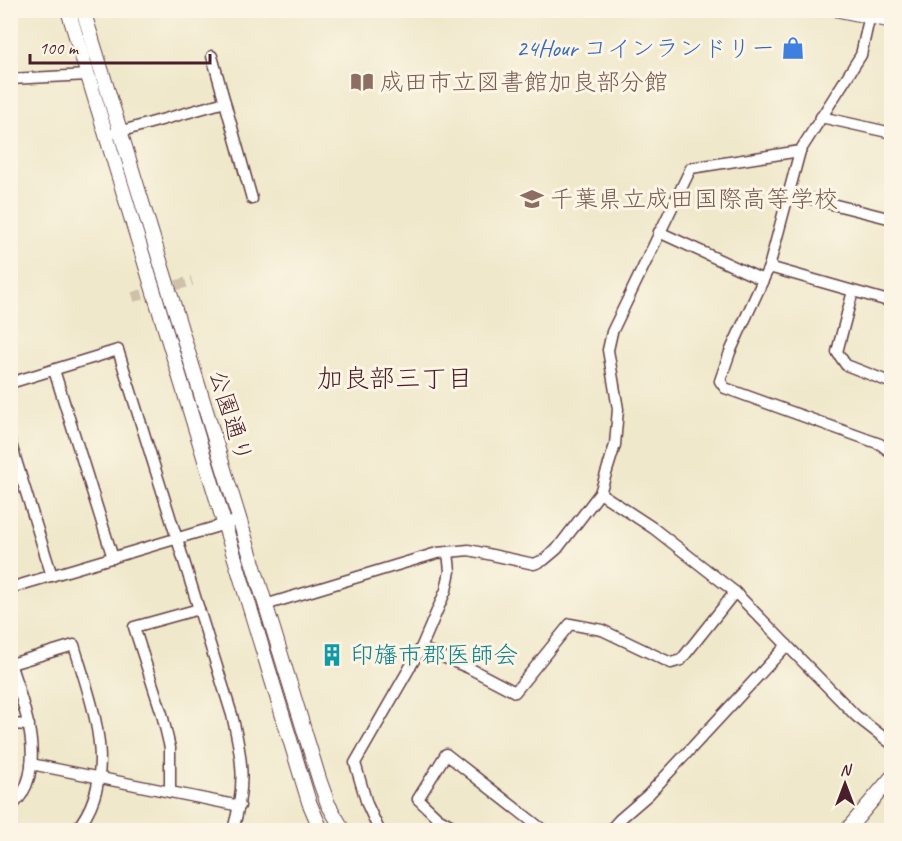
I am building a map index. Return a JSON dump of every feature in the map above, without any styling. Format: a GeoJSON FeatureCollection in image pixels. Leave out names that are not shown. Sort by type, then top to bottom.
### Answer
{"type":"FeatureCollection","features":[{"type":"Feature","properties":{"kind":"street","name":"公園通り"},"geometry":{"type":"LineString","coordinates":[[68,10],[309,802],[321,831]]}},
{"type":"Feature","properties":{"kind":"street","name":"公園通り"},"geometry":{"type":"LineString","coordinates":[[83,10],[320,782],[328,804],[342,830]]}},
{"type":"Feature","properties":{"kind":"street"},"geometry":{"type":"LineString","coordinates":[[839,10],[871,13],[891,21]]}},
{"type":"Feature","properties":{"kind":"street"},"geometry":{"type":"LineString","coordinates":[[871,13],[861,55],[800,151],[769,267],[730,352],[720,381],[725,388],[880,444],[891,453]]}},
{"type":"Feature","properties":{"kind":"street"},"geometry":{"type":"LineString","coordinates":[[212,56],[252,199]]}},
{"type":"Feature","properties":{"kind":"street"},"geometry":{"type":"LineString","coordinates":[[10,80],[88,75]]}},
{"type":"Feature","properties":{"kind":"street"},"geometry":{"type":"LineString","coordinates":[[106,136],[225,102]]}},
{"type":"Feature","properties":{"kind":"street"},"geometry":{"type":"LineString","coordinates":[[821,117],[891,133]]}},
{"type":"Feature","properties":{"kind":"street"},"geometry":{"type":"LineString","coordinates":[[265,605],[437,553],[469,550],[534,564],[544,560],[558,549],[600,493],[615,445],[618,409],[608,350],[612,333],[691,168],[800,151]]}},
{"type":"Feature","properties":{"kind":"street"},"geometry":{"type":"LineString","coordinates":[[788,193],[891,219]]}},
{"type":"Feature","properties":{"kind":"street"},"geometry":{"type":"LineString","coordinates":[[659,232],[763,280]]}},
{"type":"Feature","properties":{"kind":"street"},"geometry":{"type":"LineString","coordinates":[[769,267],[891,302]]}},
{"type":"Feature","properties":{"kind":"street"},"geometry":{"type":"LineString","coordinates":[[853,291],[837,352],[846,365],[891,383]]}},
{"type":"Feature","properties":{"kind":"street"},"geometry":{"type":"LineString","coordinates":[[10,383],[118,350],[232,715],[243,766],[240,806],[233,831]]}},
{"type":"Feature","properties":{"kind":"street"},"geometry":{"type":"LineString","coordinates":[[54,370],[113,558]]}},
{"type":"Feature","properties":{"kind":"street"},"geometry":{"type":"LineString","coordinates":[[10,441],[52,576]]}},
{"type":"Feature","properties":{"kind":"street"},"geometry":{"type":"LineString","coordinates":[[600,493],[652,528],[735,592],[856,716],[891,744]]}},
{"type":"Feature","properties":{"kind":"street"},"geometry":{"type":"LineString","coordinates":[[10,588],[239,520]]}},
{"type":"Feature","properties":{"kind":"street"},"geometry":{"type":"LineString","coordinates":[[379,831],[355,763],[421,648],[446,590],[450,572],[448,552]]}},
{"type":"Feature","properties":{"kind":"street"},"geometry":{"type":"LineString","coordinates":[[421,648],[469,668],[514,692],[570,624],[602,630],[675,663],[681,660],[735,592]]}},
{"type":"Feature","properties":{"kind":"street"},"geometry":{"type":"LineString","coordinates":[[170,792],[170,748],[135,627],[199,609]]}},
{"type":"Feature","properties":{"kind":"street"},"geometry":{"type":"LineString","coordinates":[[10,808],[23,793],[31,764],[32,745],[29,725],[11,663],[74,645],[98,731],[101,765],[93,803],[87,816],[75,831]]}},
{"type":"Feature","properties":{"kind":"street"},"geometry":{"type":"LineString","coordinates":[[610,831],[619,819],[648,795],[787,645]]}},
{"type":"Feature","properties":{"kind":"street"},"geometry":{"type":"LineString","coordinates":[[10,724],[29,725]]}},
{"type":"Feature","properties":{"kind":"street"},"geometry":{"type":"LineString","coordinates":[[459,831],[438,818],[418,799],[446,754],[543,831]]}},
{"type":"Feature","properties":{"kind":"street"},"geometry":{"type":"LineString","coordinates":[[31,764],[240,806]]}},
{"type":"Feature","properties":{"kind":"street"},"geometry":{"type":"LineString","coordinates":[[847,831],[891,777]]}},
{"type":"Feature","properties":{"kind":"street"},"geometry":{"type":"LineString","coordinates":[[10,792],[23,793]]}},
{"type":"Feature","properties":{"kind":"tunnel"},"geometry":{"type":"LineString","coordinates":[[133,297],[192,281]]}},
{"type":"Feature","properties":{"kind":"place","name":"24Hour コインランドリー"},"geometry":{"type":"Point","coordinates":[793,48]}},
{"type":"Feature","properties":{"kind":"place","name":"成田市立図書館加良部分館"},"geometry":{"type":"Point","coordinates":[362,82]}},
{"type":"Feature","properties":{"kind":"place","name":"千葉県立成田国際高等学校"},"geometry":{"type":"Point","coordinates":[532,199]}},
{"type":"Feature","properties":{"kind":"place","name":"印旛市郡医師会"},"geometry":{"type":"Point","coordinates":[332,655]}},
{"type":"Feature","properties":{"kind":"district","name":"加良部三丁目"},"geometry":{"type":"Point","coordinates":[395,378]}}]}
